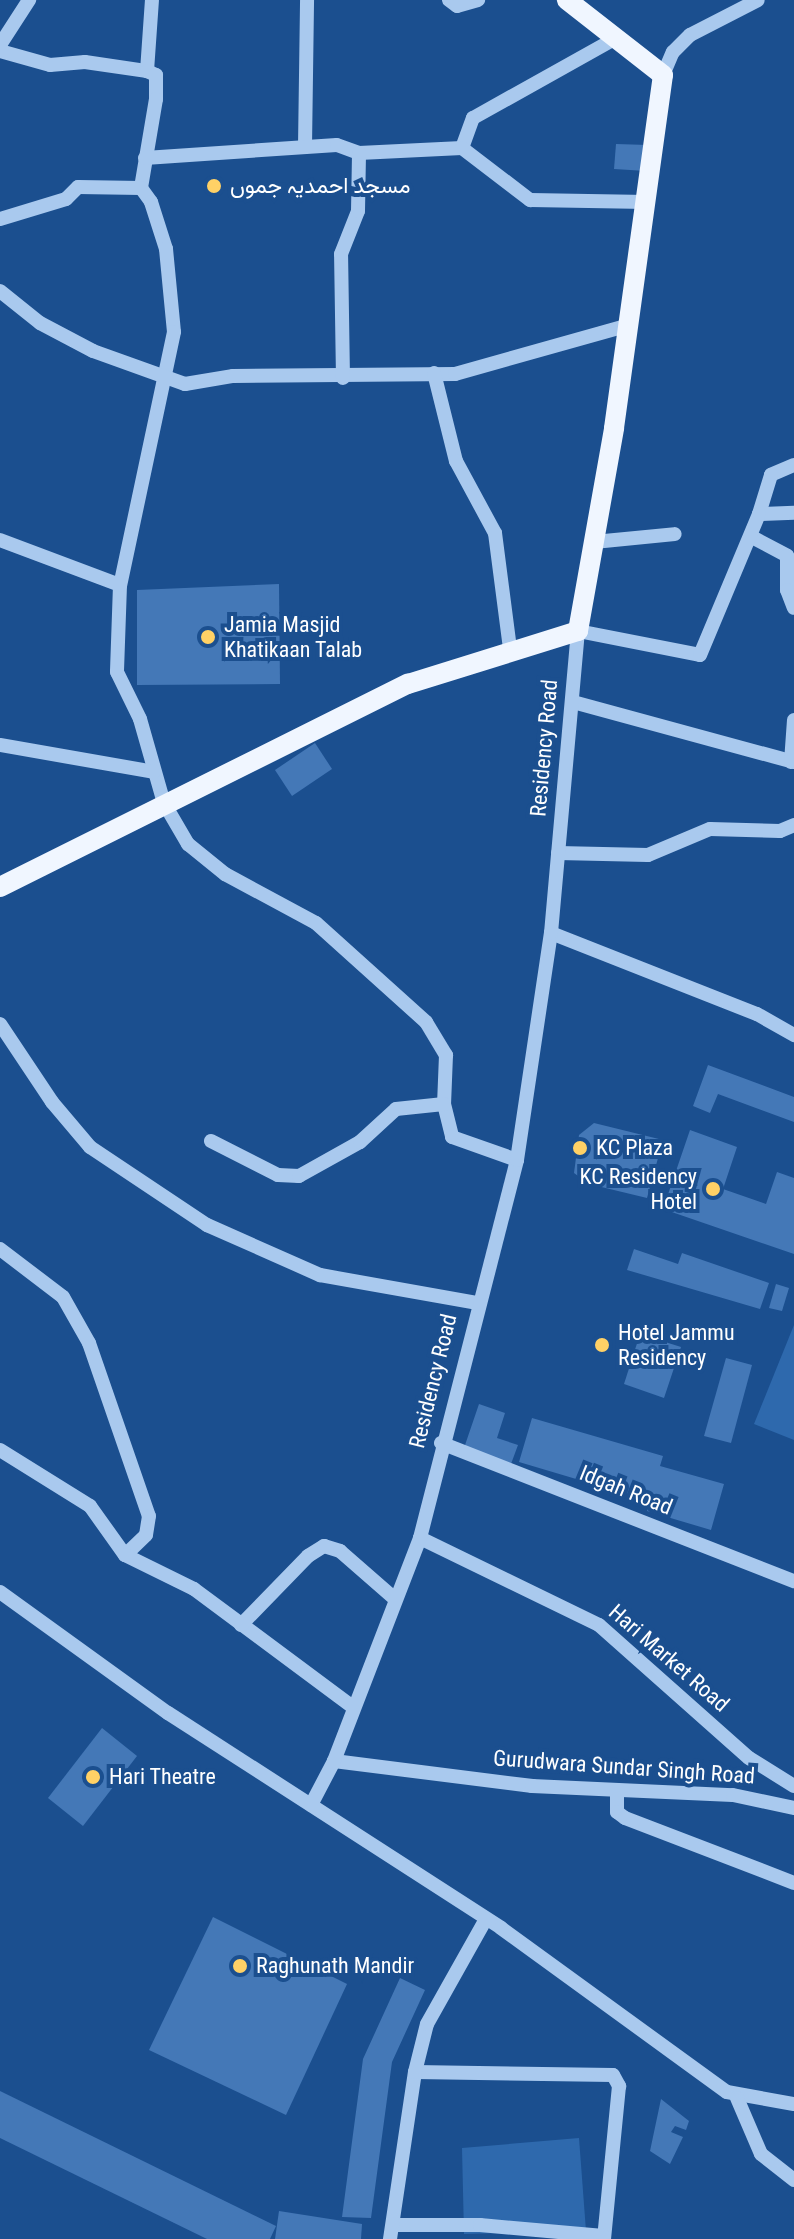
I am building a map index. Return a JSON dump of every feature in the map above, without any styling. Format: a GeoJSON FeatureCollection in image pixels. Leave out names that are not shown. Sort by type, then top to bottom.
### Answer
{"type":"FeatureCollection","features":[{"type":"Feature","properties":{"kind":"main road"},"geometry":{"type":"LineString","coordinates":[[567,0],[663,75]]}},
{"type":"Feature","properties":{"kind":"main road","name":"Residency Road"},"geometry":{"type":"LineString","coordinates":[[578,631],[629,325],[663,75]]}},
{"type":"Feature","properties":{"kind":"main road"},"geometry":{"type":"LineString","coordinates":[[0,887],[408,684],[510,648],[578,631]]}},
{"type":"Feature","properties":{"kind":"street"},"geometry":{"type":"LineString","coordinates":[[0,45],[29,0]]}},
{"type":"Feature","properties":{"kind":"street"},"geometry":{"type":"LineString","coordinates":[[147,71],[152,0]]}},
{"type":"Feature","properties":{"kind":"street"},"geometry":{"type":"LineString","coordinates":[[305,147],[307,0]]}},
{"type":"Feature","properties":{"kind":"street"},"geometry":{"type":"LineString","coordinates":[[449,0],[457,6],[478,0]]}},
{"type":"Feature","properties":{"kind":"street"},"geometry":{"type":"LineString","coordinates":[[663,75],[673,52],[690,35],[758,0]]}},
{"type":"Feature","properties":{"kind":"street"},"geometry":{"type":"LineString","coordinates":[[462,148],[473,118],[616,38]]}},
{"type":"Feature","properties":{"kind":"street"},"geometry":{"type":"LineString","coordinates":[[0,51],[50,65],[85,62],[147,71],[157,79],[141,188],[160,226],[171,278],[174,332],[120,585],[117,672],[140,719],[164,803],[188,844],[206,862],[316,923],[426,1022],[446,1055],[444,1104],[452,1137],[517,1160]]}},
{"type":"Feature","properties":{"kind":"street"},"geometry":{"type":"LineString","coordinates":[[145,158],[347,145],[359,153],[462,148],[530,200],[647,202]]}},
{"type":"Feature","properties":{"kind":"street"},"geometry":{"type":"LineString","coordinates":[[343,378],[341,254],[358,211],[359,153]]}},
{"type":"Feature","properties":{"kind":"street"},"geometry":{"type":"LineString","coordinates":[[0,219],[66,199],[78,187],[141,188]]}},
{"type":"Feature","properties":{"kind":"street"},"geometry":{"type":"LineString","coordinates":[[0,291],[40,323],[164,380],[185,384],[233,376],[343,378],[469,372],[629,325]]}},
{"type":"Feature","properties":{"kind":"street"},"geometry":{"type":"LineString","coordinates":[[434,373],[456,461],[495,533],[510,648]]}},
{"type":"Feature","properties":{"kind":"street"},"geometry":{"type":"LineString","coordinates":[[578,631],[700,655],[752,537],[771,475],[794,465]]}},
{"type":"Feature","properties":{"kind":"street"},"geometry":{"type":"LineString","coordinates":[[759,514],[794,513]]}},
{"type":"Feature","properties":{"kind":"street"},"geometry":{"type":"LineString","coordinates":[[594,542],[675,534]]}},
{"type":"Feature","properties":{"kind":"street"},"geometry":{"type":"LineString","coordinates":[[752,537],[787,556],[787,590],[794,608]]}},
{"type":"Feature","properties":{"kind":"street"},"geometry":{"type":"LineString","coordinates":[[0,540],[120,585]]}},
{"type":"Feature","properties":{"kind":"street","name":"Residency Road"},"geometry":{"type":"LineString","coordinates":[[311,1805],[334,1761],[420,1538],[441,1443],[517,1160],[551,933],[578,631]]}},
{"type":"Feature","properties":{"kind":"street"},"geometry":{"type":"LineString","coordinates":[[573,702],[793,762],[794,720]]}},
{"type":"Feature","properties":{"kind":"street"},"geometry":{"type":"LineString","coordinates":[[0,745],[154,772]]}},
{"type":"Feature","properties":{"kind":"street"},"geometry":{"type":"LineString","coordinates":[[558,853],[648,855],[710,829],[780,831],[794,825]]}},
{"type":"Feature","properties":{"kind":"street"},"geometry":{"type":"LineString","coordinates":[[551,933],[757,1014],[794,1035]]}},
{"type":"Feature","properties":{"kind":"street"},"geometry":{"type":"LineString","coordinates":[[0,1024],[52,1102],[90,1147],[207,1225],[320,1275],[477,1303]]}},
{"type":"Feature","properties":{"kind":"street"},"geometry":{"type":"LineString","coordinates":[[211,1141],[278,1175],[299,1176],[350,1149],[396,1109],[444,1104]]}},
{"type":"Feature","properties":{"kind":"street"},"geometry":{"type":"LineString","coordinates":[[0,1249],[63,1297],[89,1343],[149,1516],[146,1535],[125,1555]]}},
{"type":"Feature","properties":{"kind":"street","name":"Idgah Road"},"geometry":{"type":"LineString","coordinates":[[441,1443],[794,1581]]}},
{"type":"Feature","properties":{"kind":"street"},"geometry":{"type":"LineString","coordinates":[[0,1450],[90,1506],[125,1555],[194,1589],[353,1707]]}},
{"type":"Feature","properties":{"kind":"street","name":"Hari Market Road"},"geometry":{"type":"LineString","coordinates":[[420,1538],[599,1625],[749,1758],[794,1786]]}},
{"type":"Feature","properties":{"kind":"street"},"geometry":{"type":"LineString","coordinates":[[241,1625],[308,1556],[324,1546],[340,1551],[395,1599]]}},
{"type":"Feature","properties":{"kind":"street"},"geometry":{"type":"LineString","coordinates":[[0,1592],[168,1713],[486,1919],[737,2098],[794,2104]]}},
{"type":"Feature","properties":{"kind":"street","name":"Gurudwara Sundar Singh Road"},"geometry":{"type":"LineString","coordinates":[[334,1761],[450,1773],[532,1786],[733,1795],[794,1808]]}},
{"type":"Feature","properties":{"kind":"street"},"geometry":{"type":"LineString","coordinates":[[617,1790],[617,1812],[625,1818],[794,1883]]}},
{"type":"Feature","properties":{"kind":"street"},"geometry":{"type":"LineString","coordinates":[[415,2072],[613,2075],[619,2086],[604,2238],[480,2225],[392,2232],[415,2072],[438,1999],[486,1919]]}},
{"type":"Feature","properties":{"kind":"street"},"geometry":{"type":"LineString","coordinates":[[737,2098],[761,2154],[794,2180]]}},
{"type":"Feature","properties":{"kind":"shaded area"},"geometry":{"type":"Polygon","coordinates":[[[794,1325],[794,1440],[754,1424],[794,1325]]]}},
{"type":"Feature","properties":{"kind":"shaded area"},"geometry":{"type":"Polygon","coordinates":[[[579,2138],[586,2231],[464,2234],[462,2148],[579,2138]]]}},
{"type":"Feature","properties":{"kind":"building"},"geometry":{"type":"Polygon","coordinates":[[[616,144],[648,145],[646,171],[614,169],[616,144]]]}},
{"type":"Feature","properties":{"kind":"building","name":"Jamia Masjid Khatikaan Talab"},"geometry":{"type":"Polygon","coordinates":[[[279,584],[280,684],[137,685],[137,590],[279,584]]]}},
{"type":"Feature","properties":{"kind":"building"},"geometry":{"type":"Polygon","coordinates":[[[315,743],[332,769],[292,796],[275,770],[315,743]]]}},
{"type":"Feature","properties":{"kind":"building"},"geometry":{"type":"Polygon","coordinates":[[[708,1065],[794,1097],[794,1122],[718,1094],[710,1113],[693,1106],[708,1065]]]}},
{"type":"Feature","properties":{"kind":"building"},"geometry":{"type":"Polygon","coordinates":[[[594,1123],[663,1140],[647,1198],[589,1184],[574,1173],[579,1135],[594,1123]]]}},
{"type":"Feature","properties":{"kind":"building"},"geometry":{"type":"Polygon","coordinates":[[[690,1130],[737,1147],[723,1189],[766,1204],[777,1172],[794,1178],[794,1254],[663,1209],[690,1130]]]}},
{"type":"Feature","properties":{"kind":"building"},"geometry":{"type":"Polygon","coordinates":[[[634,1249],[678,1264],[682,1253],[769,1283],[760,1309],[627,1270],[634,1249]]]}},
{"type":"Feature","properties":{"kind":"building"},"geometry":{"type":"Polygon","coordinates":[[[776,1284],[789,1288],[782,1311],[769,1308],[776,1284]]]}},
{"type":"Feature","properties":{"kind":"building"},"geometry":{"type":"Polygon","coordinates":[[[640,1334],[681,1347],[664,1398],[624,1384],[640,1334]]]}},
{"type":"Feature","properties":{"kind":"building"},"geometry":{"type":"Polygon","coordinates":[[[726,1358],[752,1365],[731,1443],[704,1436],[726,1358]]]}},
{"type":"Feature","properties":{"kind":"building"},"geometry":{"type":"Polygon","coordinates":[[[479,1404],[505,1413],[497,1438],[518,1445],[511,1464],[464,1448],[479,1404]]]}},
{"type":"Feature","properties":{"kind":"building"},"geometry":{"type":"Polygon","coordinates":[[[532,1418],[663,1456],[660,1466],[724,1484],[711,1530],[647,1511],[650,1501],[519,1462],[532,1418]]]}},
{"type":"Feature","properties":{"kind":"building","name":"Hari Theatre"},"geometry":{"type":"Polygon","coordinates":[[[102,1728],[137,1756],[83,1826],[48,1798],[102,1728]]]}},
{"type":"Feature","properties":{"kind":"building","name":"Raghunath Mandir"},"geometry":{"type":"Polygon","coordinates":[[[213,1917],[347,1984],[286,2115],[149,2050],[213,1917]]]}},
{"type":"Feature","properties":{"kind":"building"},"geometry":{"type":"Polygon","coordinates":[[[400,1978],[425,1990],[392,2062],[371,2218],[342,2217],[363,2059],[400,1978]]]}},
{"type":"Feature","properties":{"kind":"building"},"geometry":{"type":"Polygon","coordinates":[[[0,2091],[276,2226],[270,2239],[207,2239],[0,2138],[0,2091]]]}},
{"type":"Feature","properties":{"kind":"building"},"geometry":{"type":"Polygon","coordinates":[[[661,2099],[689,2121],[686,2130],[675,2126],[671,2132],[683,2137],[670,2164],[650,2151],[661,2099]]]}},
{"type":"Feature","properties":{"kind":"building"},"geometry":{"type":"Polygon","coordinates":[[[279,2211],[362,2224],[361,2239],[275,2239],[279,2211]]]}},
{"type":"Feature","properties":{"kind":"place","name":"مسجد احمدیہ جموں"},"geometry":{"type":"Point","coordinates":[214,186]}},
{"type":"Feature","properties":{"kind":"place","name":"Jamia Masjid Khatikaan Talab"},"geometry":{"type":"Point","coordinates":[208,637]}},
{"type":"Feature","properties":{"kind":"place","name":"KC Plaza"},"geometry":{"type":"Point","coordinates":[580,1148]}},
{"type":"Feature","properties":{"kind":"place","name":"KC Residency Hotel"},"geometry":{"type":"Point","coordinates":[713,1189]}},
{"type":"Feature","properties":{"kind":"place","name":"Hotel Jammu Residency"},"geometry":{"type":"Point","coordinates":[602,1345]}},
{"type":"Feature","properties":{"kind":"place","name":"Hari Theatre"},"geometry":{"type":"Point","coordinates":[93,1777]}},
{"type":"Feature","properties":{"kind":"place","name":"Raghunath Mandir"},"geometry":{"type":"Point","coordinates":[240,1966]}}]}
